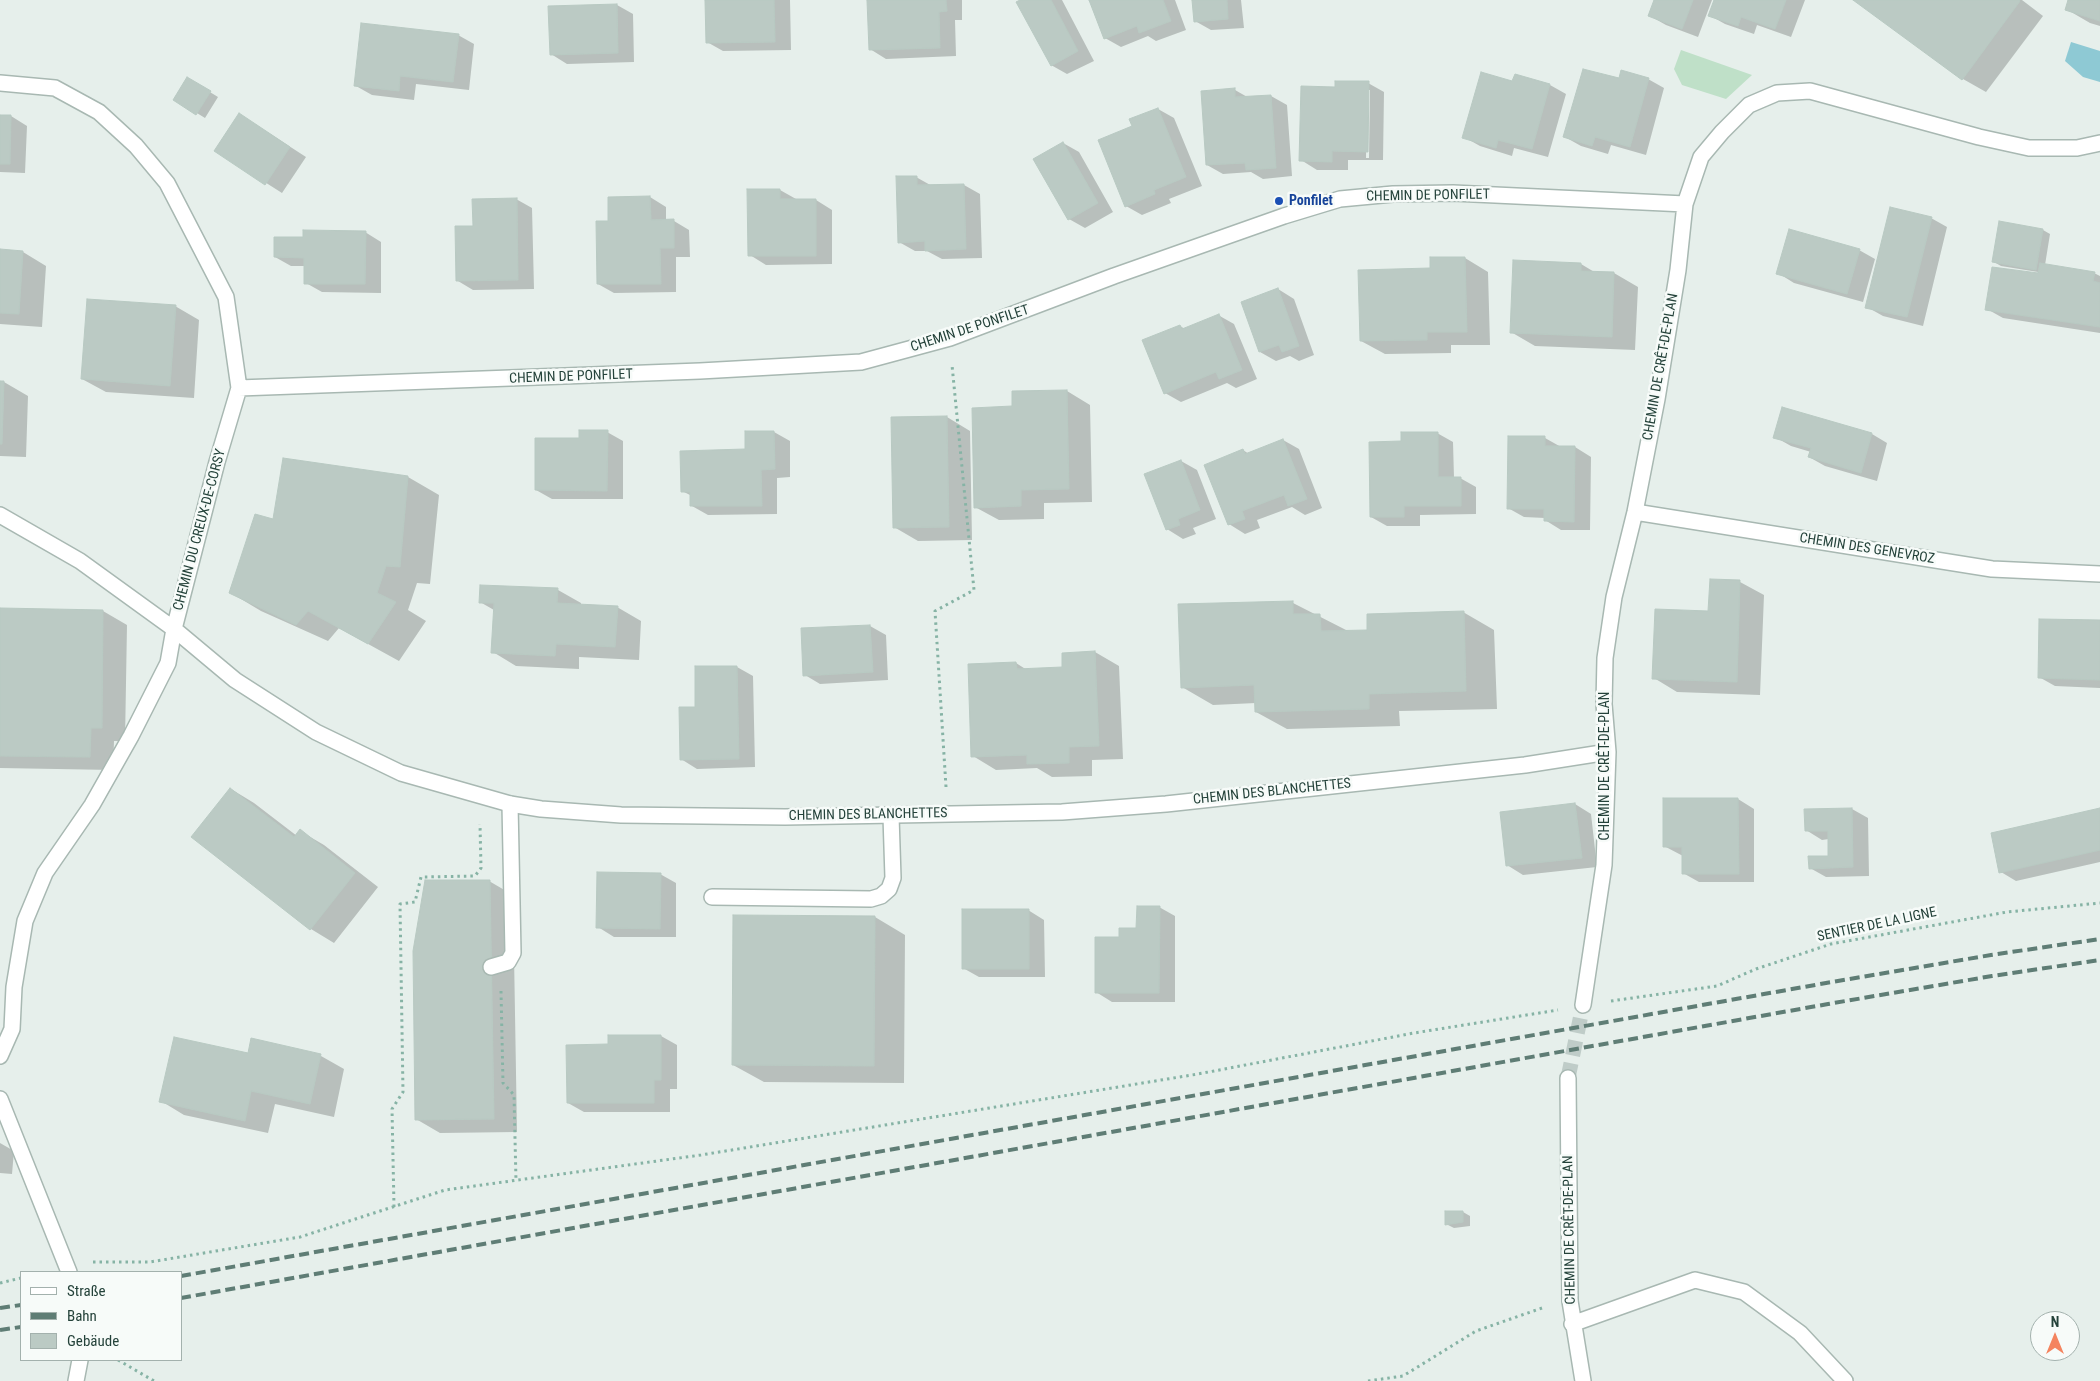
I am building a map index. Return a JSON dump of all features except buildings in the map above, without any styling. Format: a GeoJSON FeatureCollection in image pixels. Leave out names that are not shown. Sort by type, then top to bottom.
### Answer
{"type":"FeatureCollection","features":[{"type":"Feature","properties":{"kind":"street","name":"CHEMIN DU CREUX-DE-CORSY"},"geometry":{"type":"LineString","coordinates":[[0,84],[56,88],[100,112],[136,146],[167,183],[226,297],[239,388],[217,462],[174,629],[168,663],[92,805],[45,873],[25,921],[14,987],[12,1029],[0,1056]]}},
{"type":"Feature","properties":{"kind":"street","name":"CHEMIN DE CRÊT-DE-PLAN"},"geometry":{"type":"LineString","coordinates":[[1583,1005],[1604,865],[1608,752],[1604,704],[1605,658],[1614,597],[1635,512],[1658,399],[1678,270],[1685,204],[1702,158],[1722,132],[1749,105],[1777,93],[1810,91],[1979,137],[2029,148],[2077,148],[2100,143]]}},
{"type":"Feature","properties":{"kind":"street","name":"CHEMIN DE PONFILET"},"geometry":{"type":"LineString","coordinates":[[239,388],[700,372],[861,362],[950,338],[1114,276],[1284,216],[1340,199],[1393,194],[1454,193],[1685,204]]}},
{"type":"Feature","properties":{"kind":"street","name":"CHEMIN DES GENEVROZ"},"geometry":{"type":"LineString","coordinates":[[1635,512],[1992,569],[2100,574]]}},
{"type":"Feature","properties":{"kind":"street","name":"CHEMIN DES BLANCHETTES"},"geometry":{"type":"LineString","coordinates":[[0,515],[80,562],[174,629],[235,680],[316,732],[401,773],[510,804],[541,809],[621,815],[890,816],[1062,812],[1166,804],[1524,765],[1608,752]]}},
{"type":"Feature","properties":{"kind":"street"},"geometry":{"type":"LineString","coordinates":[[496,966],[508,962],[513,953],[510,804]]}},
{"type":"Feature","properties":{"kind":"street"},"geometry":{"type":"LineString","coordinates":[[712,898],[871,899],[881,896],[889,889],[893,878],[890,816]]}},
{"type":"Feature","properties":{"kind":"street","name":"CHEMIN DE CRÊT-DE-PLAN"},"geometry":{"type":"LineString","coordinates":[[1568,1078],[1570,1301],[1572,1324],[1583,1381]]}},
{"type":"Feature","properties":{"kind":"street"},"geometry":{"type":"LineString","coordinates":[[0,1099],[68,1271]]}},
{"type":"Feature","properties":{"kind":"street"},"geometry":{"type":"LineString","coordinates":[[1572,1324],[1695,1280],[1744,1292],[1800,1333],[1845,1381]]}},
{"type":"Feature","properties":{"kind":"street"},"geometry":{"type":"LineString","coordinates":[[76,1381],[80,1361]]}},
{"type":"Feature","properties":{"kind":"path"},"geometry":{"type":"LineString","coordinates":[[948,815],[935,611],[974,590],[950,338]]}},
{"type":"Feature","properties":{"kind":"path"},"geometry":{"type":"LineString","coordinates":[[394,1207],[392,1109],[403,1092],[400,904],[415,902],[421,877],[475,876],[481,868],[480,816]]}},
{"type":"Feature","properties":{"kind":"path","name":"SENTIER DE LA LIGNE"},"geometry":{"type":"LineString","coordinates":[[1605,1002],[1717,986],[1756,968],[1831,944],[2007,912],[2100,903]]}},
{"type":"Feature","properties":{"kind":"path"},"geometry":{"type":"LineString","coordinates":[[496,966],[503,1083],[514,1095],[516,1181]]}},
{"type":"Feature","properties":{"kind":"path"},"geometry":{"type":"LineString","coordinates":[[90,1262],[150,1262],[300,1237],[445,1190],[701,1155],[1198,1074],[1414,1033],[1563,1009]]}},
{"type":"Feature","properties":{"kind":"path"},"geometry":{"type":"LineString","coordinates":[[0,1283],[20,1278]]}},
{"type":"Feature","properties":{"kind":"path"},"geometry":{"type":"LineString","coordinates":[[1368,1381],[1403,1376],[1476,1332],[1542,1308],[1570,1301]]}},
{"type":"Feature","properties":{"kind":"path"},"geometry":{"type":"LineString","coordinates":[[120,1361],[154,1381]]}},
{"type":"Feature","properties":{"kind":"green space"},"geometry":{"type":"Polygon","coordinates":[[[1681,50],[1752,75],[1726,99],[1682,85],[1674,69],[1681,50]]]}},
{"type":"Feature","properties":{"kind":"water"},"geometry":{"type":"Polygon","coordinates":[[[2071,42],[2100,51],[2100,82],[2083,77],[2065,61],[2071,42]]]}},
{"type":"Feature","properties":{"kind":"tunnel"},"geometry":{"type":"LineString","coordinates":[[1568,1078],[1583,1005]]}},
{"type":"Feature","properties":{"kind":"railway"},"geometry":{"type":"LineString","coordinates":[[182,1276],[1826,983],[2100,939]]}},
{"type":"Feature","properties":{"kind":"railway"},"geometry":{"type":"LineString","coordinates":[[182,1298],[1828,1004],[2100,960]]}},
{"type":"Feature","properties":{"kind":"railway"},"geometry":{"type":"LineString","coordinates":[[0,1308],[20,1305]]}},
{"type":"Feature","properties":{"kind":"railway"},"geometry":{"type":"LineString","coordinates":[[0,1330],[20,1327]]}},
{"type":"Feature","properties":{"kind":"place","name":"Ponfilet"},"geometry":{"type":"Point","coordinates":[1279,201]}}]}
